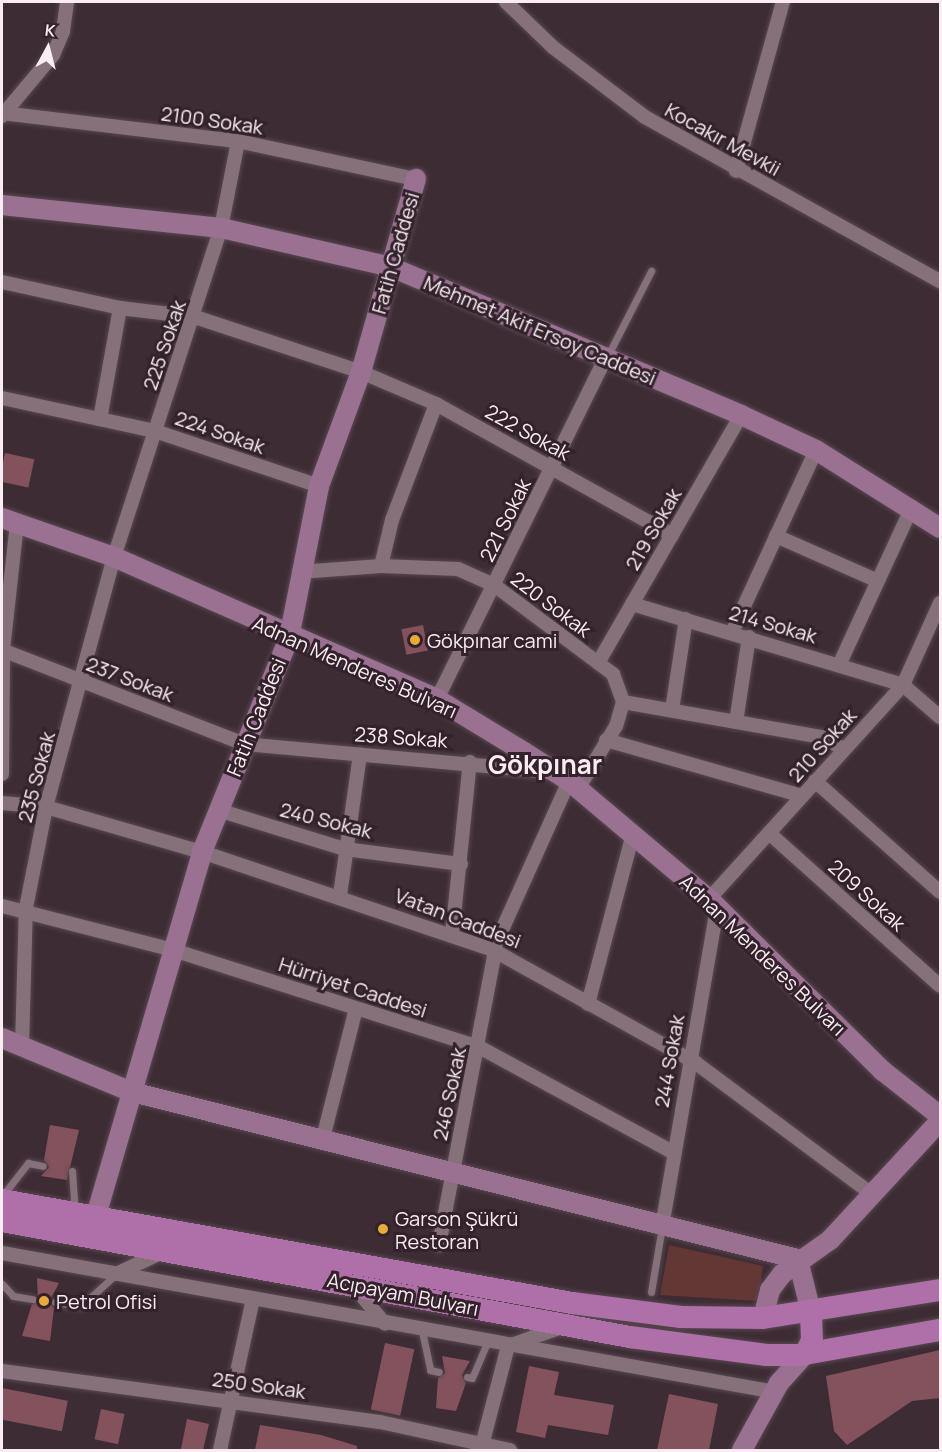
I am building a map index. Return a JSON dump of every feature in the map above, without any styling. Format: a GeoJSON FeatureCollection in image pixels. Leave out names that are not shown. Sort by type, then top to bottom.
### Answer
{"type":"FeatureCollection","features":[{"type":"Feature","properties":{"kind":"main road","name":"Acıpayam Bulvarı"},"geometry":{"type":"LineString","coordinates":[[2,1199],[85,1217],[572,1303],[681,1317],[763,1318],[940,1290]]}},
{"type":"Feature","properties":{"kind":"main road","name":"Acıpayam Bulvarı"},"geometry":{"type":"LineString","coordinates":[[2,1221],[352,1284],[567,1326],[767,1355],[805,1354],[940,1330]]}},
{"type":"Feature","properties":{"kind":"main road"},"geometry":{"type":"LineString","coordinates":[[805,1354],[812,1341],[811,1312]]}},
{"type":"Feature","properties":{"kind":"main road"},"geometry":{"type":"LineString","coordinates":[[763,1318],[767,1355]]}},
{"type":"Feature","properties":{"kind":"street"},"geometry":{"type":"LineString","coordinates":[[2,114],[53,55],[63,32],[67,2]]}},
{"type":"Feature","properties":{"kind":"street","name":"Kocakır Mevkii"},"geometry":{"type":"LineString","coordinates":[[506,2],[554,48],[645,117],[736,171],[940,281]]}},
{"type":"Feature","properties":{"kind":"street"},"geometry":{"type":"LineString","coordinates":[[736,171],[783,2]]}},
{"type":"Feature","properties":{"kind":"street","name":"2100 Sokak"},"geometry":{"type":"LineString","coordinates":[[2,114],[238,141],[416,178]]}},
{"type":"Feature","properties":{"kind":"street","name":"225 Sokak"},"geometry":{"type":"LineString","coordinates":[[114,557],[195,317],[221,228],[238,141]]}},
{"type":"Feature","properties":{"kind":"street","name":"Fatih Caddesi"},"geometry":{"type":"LineString","coordinates":[[85,1217],[132,1092],[202,852],[289,638],[299,572],[319,486],[361,372],[416,178]]}},
{"type":"Feature","properties":{"kind":"street","name":"Mehmet Akif Ersoy Caddesi"},"geometry":{"type":"LineString","coordinates":[[2,205],[221,228],[391,267],[741,415],[816,450],[912,507],[940,528]]}},
{"type":"Feature","properties":{"kind":"street"},"geometry":{"type":"LineString","coordinates":[[2,282],[120,308],[195,317]]}},
{"type":"Feature","properties":{"kind":"street"},"geometry":{"type":"LineString","coordinates":[[100,419],[120,308]]}},
{"type":"Feature","properties":{"kind":"street","name":"222 Sokak"},"geometry":{"type":"LineString","coordinates":[[195,317],[361,372],[436,404],[672,535]]}},
{"type":"Feature","properties":{"kind":"street","name":"221 Sokak"},"geometry":{"type":"LineString","coordinates":[[437,699],[606,357]]}},
{"type":"Feature","properties":{"kind":"street","name":"224 Sokak"},"geometry":{"type":"LineString","coordinates":[[2,398],[155,431],[319,486]]}},
{"type":"Feature","properties":{"kind":"street"},"geometry":{"type":"LineString","coordinates":[[381,566],[392,520],[436,404]]}},
{"type":"Feature","properties":{"kind":"street","name":"219 Sokak"},"geometry":{"type":"LineString","coordinates":[[598,663],[741,415]]}},
{"type":"Feature","properties":{"kind":"street"},"geometry":{"type":"LineString","coordinates":[[732,632],[816,450]]}},
{"type":"Feature","properties":{"kind":"street"},"geometry":{"type":"LineString","coordinates":[[840,663],[912,507]]}},
{"type":"Feature","properties":{"kind":"street"},"geometry":{"type":"LineString","coordinates":[[2,774],[2,650],[9,521]]}},
{"type":"Feature","properties":{"kind":"street","name":"Adnan Menderes Bulvarı"},"geometry":{"type":"LineString","coordinates":[[9,521],[114,557],[289,638],[437,699],[568,781],[713,903],[883,1071],[940,1119]]}},
{"type":"Feature","properties":{"kind":"street"},"geometry":{"type":"LineString","coordinates":[[776,536],[878,581]]}},
{"type":"Feature","properties":{"kind":"street","name":"235 Sokak"},"geometry":{"type":"LineString","coordinates":[[22,1047],[26,913],[46,807],[84,681],[114,557]]}},
{"type":"Feature","properties":{"kind":"street","name":"220 Sokak"},"geometry":{"type":"LineString","coordinates":[[299,572],[381,566],[458,569],[494,585],[613,674],[623,702]]}},
{"type":"Feature","properties":{"kind":"street","name":"210 Sokak"},"geometry":{"type":"LineString","coordinates":[[713,903],[768,833],[903,686],[940,603]]}},
{"type":"Feature","properties":{"kind":"street","name":"214 Sokak"},"geometry":{"type":"LineString","coordinates":[[632,604],[840,663],[903,686],[940,717]]}},
{"type":"Feature","properties":{"kind":"street"},"geometry":{"type":"LineString","coordinates":[[672,710],[686,619]]}},
{"type":"Feature","properties":{"kind":"street"},"geometry":{"type":"LineString","coordinates":[[736,722],[749,637]]}},
{"type":"Feature","properties":{"kind":"street","name":"237 Sokak"},"geometry":{"type":"LineString","coordinates":[[2,650],[244,744]]}},
{"type":"Feature","properties":{"kind":"street"},"geometry":{"type":"LineString","coordinates":[[568,781],[606,741],[623,702],[822,737],[844,749]]}},
{"type":"Feature","properties":{"kind":"street"},"geometry":{"type":"LineString","coordinates":[[606,741],[802,796]]}},
{"type":"Feature","properties":{"kind":"street","name":"238 Sokak"},"geometry":{"type":"LineString","coordinates":[[244,744],[470,762],[568,781]]}},
{"type":"Feature","properties":{"kind":"street"},"geometry":{"type":"LineString","coordinates":[[340,895],[360,754]]}},
{"type":"Feature","properties":{"kind":"street"},"geometry":{"type":"LineString","coordinates":[[452,935],[470,762]]}},
{"type":"Feature","properties":{"kind":"street","name":"246 Sokak"},"geometry":{"type":"LineString","coordinates":[[439,1245],[479,1047],[494,950],[568,781]]}},
{"type":"Feature","properties":{"kind":"street"},"geometry":{"type":"LineString","coordinates":[[815,781],[940,892]]}},
{"type":"Feature","properties":{"kind":"street","name":"Vatan Caddesi"},"geometry":{"type":"LineString","coordinates":[[2,803],[46,807],[202,852],[340,895],[494,950],[689,1059],[873,1195]]}},
{"type":"Feature","properties":{"kind":"street","name":"240 Sokak"},"geometry":{"type":"LineString","coordinates":[[218,810],[345,849],[461,864]]}},
{"type":"Feature","properties":{"kind":"street","name":"209 Sokak"},"geometry":{"type":"LineString","coordinates":[[768,833],[940,986]]}},
{"type":"Feature","properties":{"kind":"street"},"geometry":{"type":"LineString","coordinates":[[588,1004],[632,837]]}},
{"type":"Feature","properties":{"kind":"street","name":"244 Sokak"},"geometry":{"type":"LineString","coordinates":[[663,1221],[713,903]]}},
{"type":"Feature","properties":{"kind":"street","name":"Hürriyet Caddesi"},"geometry":{"type":"LineString","coordinates":[[2,906],[173,950],[479,1047],[674,1153]]}},
{"type":"Feature","properties":{"kind":"street"},"geometry":{"type":"LineString","coordinates":[[323,1138],[356,1009]]}},
{"type":"Feature","properties":{"kind":"street"},"geometry":{"type":"LineString","coordinates":[[2,1038],[132,1092],[663,1221],[798,1259]]}},
{"type":"Feature","properties":{"kind":"street"},"geometry":{"type":"LineString","coordinates":[[763,1318],[770,1290],[798,1259],[830,1240],[940,1119]]}},
{"type":"Feature","properties":{"kind":"street"},"geometry":{"type":"LineString","coordinates":[[116,1274],[166,1251]]}},
{"type":"Feature","properties":{"kind":"street"},"geometry":{"type":"LineString","coordinates":[[2,1253],[508,1346],[777,1387]]}},
{"type":"Feature","properties":{"kind":"street"},"geometry":{"type":"LineString","coordinates":[[798,1259],[811,1312]]}},
{"type":"Feature","properties":{"kind":"street"},"geometry":{"type":"LineString","coordinates":[[352,1284],[385,1324]]}},
{"type":"Feature","properties":{"kind":"street"},"geometry":{"type":"LineString","coordinates":[[220,1450],[229,1400],[253,1299]]}},
{"type":"Feature","properties":{"kind":"street"},"geometry":{"type":"LineString","coordinates":[[508,1346],[567,1326]]}},
{"type":"Feature","properties":{"kind":"street"},"geometry":{"type":"LineString","coordinates":[[483,1447],[508,1346]]}},
{"type":"Feature","properties":{"kind":"street"},"geometry":{"type":"LineString","coordinates":[[742,1450],[777,1387],[805,1354]]}},
{"type":"Feature","properties":{"kind":"street"},"geometry":{"type":"LineString","coordinates":[[767,1355],[777,1387]]}},
{"type":"Feature","properties":{"kind":"street","name":"250 Sokak"},"geometry":{"type":"LineString","coordinates":[[2,1371],[229,1400],[510,1450]]}},
{"type":"Feature","properties":{"kind":"lane"},"geometry":{"type":"LineString","coordinates":[[606,357],[651,271]]}},
{"type":"Feature","properties":{"kind":"lane"},"geometry":{"type":"LineString","coordinates":[[2,1199],[28,1164],[43,1166]]}},
{"type":"Feature","properties":{"kind":"lane"},"geometry":{"type":"LineString","coordinates":[[72,1171],[85,1217]]}},
{"type":"Feature","properties":{"kind":"lane"},"geometry":{"type":"LineString","coordinates":[[651,1292],[663,1221]]}},
{"type":"Feature","properties":{"kind":"lane"},"geometry":{"type":"LineString","coordinates":[[55,1302],[81,1306],[116,1274]]}},
{"type":"Feature","properties":{"kind":"lane"},"geometry":{"type":"LineString","coordinates":[[2,1284],[13,1296],[33,1299]]}},
{"type":"Feature","properties":{"kind":"lane"},"geometry":{"type":"LineString","coordinates":[[422,1330],[430,1370],[439,1372]]}},
{"type":"Feature","properties":{"kind":"lane"},"geometry":{"type":"LineString","coordinates":[[467,1377],[472,1378],[487,1342]]}},
{"type":"Feature","properties":{"kind":"shaded area"},"geometry":{"type":"Polygon","coordinates":[[[669,1245],[763,1266],[758,1301],[660,1295],[669,1245]]]}},
{"type":"Feature","properties":{"kind":"building"},"geometry":{"type":"Polygon","coordinates":[[[5,453],[34,459],[28,488],[2,482],[5,453]]]}},
{"type":"Feature","properties":{"kind":"building","name":"Gökpınar cami"},"geometry":{"type":"Polygon","coordinates":[[[423,625],[428,651],[406,655],[401,629],[423,625]]]}},
{"type":"Feature","properties":{"kind":"building"},"geometry":{"type":"Polygon","coordinates":[[[50,1125],[79,1130],[67,1180],[41,1176],[49,1167],[44,1160],[50,1125]]]}},
{"type":"Feature","properties":{"kind":"building"},"geometry":{"type":"Polygon","coordinates":[[[37,1278],[59,1283],[49,1302],[54,1308],[50,1341],[22,1336],[32,1304],[38,1300],[37,1278]]]}},
{"type":"Feature","properties":{"kind":"building"},"geometry":{"type":"Polygon","coordinates":[[[385,1343],[414,1349],[400,1416],[371,1410],[385,1343]]]}},
{"type":"Feature","properties":{"kind":"building"},"geometry":{"type":"Polygon","coordinates":[[[940,1350],[940,1398],[912,1401],[847,1445],[834,1431],[826,1376],[940,1350]]]}},
{"type":"Feature","properties":{"kind":"building"},"geometry":{"type":"Polygon","coordinates":[[[442,1356],[470,1361],[462,1375],[466,1383],[456,1411],[436,1408],[438,1378],[445,1373],[442,1356]]]}},
{"type":"Feature","properties":{"kind":"building"},"geometry":{"type":"Polygon","coordinates":[[[529,1366],[559,1372],[554,1395],[614,1405],[608,1435],[548,1425],[545,1438],[516,1432],[529,1366]]]}},
{"type":"Feature","properties":{"kind":"building"},"geometry":{"type":"Polygon","coordinates":[[[2,1388],[68,1401],[62,1431],[2,1420],[2,1388]]]}},
{"type":"Feature","properties":{"kind":"building"},"geometry":{"type":"Polygon","coordinates":[[[669,1394],[718,1404],[709,1450],[657,1450],[669,1394]]]}},
{"type":"Feature","properties":{"kind":"building"},"geometry":{"type":"Polygon","coordinates":[[[101,1409],[124,1414],[118,1444],[95,1439],[101,1409]]]}},
{"type":"Feature","properties":{"kind":"building"},"geometry":{"type":"Polygon","coordinates":[[[187,1419],[209,1424],[203,1450],[181,1449],[187,1419]]]}},
{"type":"Feature","properties":{"kind":"building"},"geometry":{"type":"Polygon","coordinates":[[[260,1425],[321,1435],[357,1446],[357,1450],[255,1450],[260,1425]]]}},
{"type":"Feature","properties":{"kind":"place","name":"Gökpınar cami"},"geometry":{"type":"Point","coordinates":[415,640]}},
{"type":"Feature","properties":{"kind":"place","name":"Garson Şükrü Restoran"},"geometry":{"type":"Point","coordinates":[383,1229]}},
{"type":"Feature","properties":{"kind":"place","name":"Petrol Ofisi"},"geometry":{"type":"Point","coordinates":[44,1301]}},
{"type":"Feature","properties":{"kind":"district","name":"Gökpınar"},"geometry":{"type":"Point","coordinates":[545,765]}}]}
